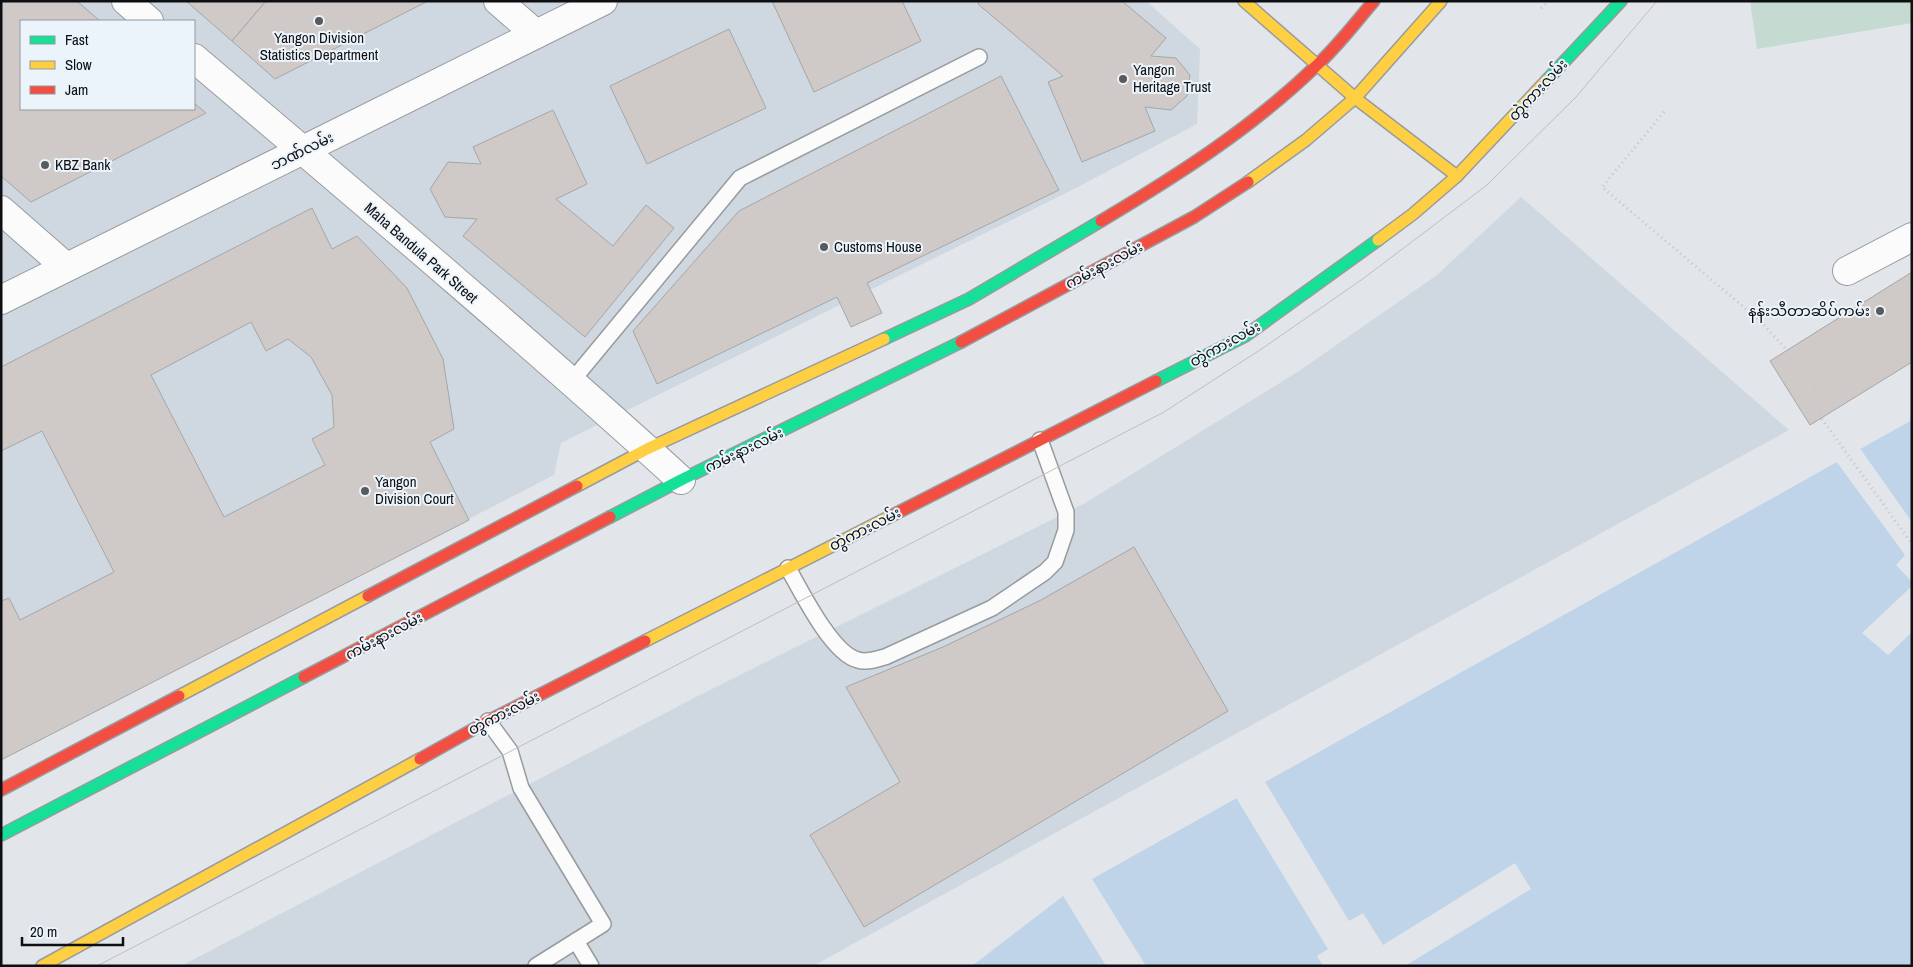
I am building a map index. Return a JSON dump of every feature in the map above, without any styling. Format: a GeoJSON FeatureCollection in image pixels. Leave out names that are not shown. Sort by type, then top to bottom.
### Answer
{"type":"FeatureCollection","features":[{"type":"Feature","properties":{"kind":"main road"},"geometry":{"type":"LineString","coordinates":[[1244,1],[1355,98],[1457,176]]}},
{"type":"Feature","properties":{"kind":"main road"},"geometry":{"type":"LineString","coordinates":[[1,790],[647,449],[971,303],[1167,182],[1231,139],[1317,66],[1374,1]]}},
{"type":"Feature","properties":{"kind":"main road","name":"ကမ်းနားလမ်း"},"geometry":{"type":"LineString","coordinates":[[1,835],[682,480],[1194,217],[1260,174],[1306,140],[1355,98],[1440,1]]}},
{"type":"Feature","properties":{"kind":"main road","name":"တွဲကားလမ်း"},"geometry":{"type":"LineString","coordinates":[[42,966],[488,721],[1246,336],[1413,214],[1457,176],[1622,1]]}},
{"type":"Feature","properties":{"kind":"street"},"geometry":{"type":"LineString","coordinates":[[126,1],[148,20]]}},
{"type":"Feature","properties":{"kind":"street"},"geometry":{"type":"LineString","coordinates":[[498,1],[536,34]]}},
{"type":"Feature","properties":{"kind":"street","name":"ဘဏ်လမ်း"},"geometry":{"type":"LineString","coordinates":[[1,300],[603,1]]}},
{"type":"Feature","properties":{"kind":"street","name":"Maha Bandula Park Street"},"geometry":{"type":"LineString","coordinates":[[195,59],[303,150],[682,480]]}},
{"type":"Feature","properties":{"kind":"street"},"geometry":{"type":"LineString","coordinates":[[1,210],[66,267]]}},
{"type":"Feature","properties":{"kind":"street"},"geometry":{"type":"LineString","coordinates":[[1847,271],[1912,237]]}},
{"type":"Feature","properties":{"kind":"lane"},"geometry":{"type":"LineString","coordinates":[[571,382],[740,178],[979,57]]}},
{"type":"Feature","properties":{"kind":"lane"},"geometry":{"type":"LineString","coordinates":[[788,568],[830,638],[840,649],[857,660],[885,657],[992,608],[1045,572],[1055,562],[1063,543],[1066,530],[1066,512],[1040,440]]}},
{"type":"Feature","properties":{"kind":"lane"},"geometry":{"type":"LineString","coordinates":[[488,721],[510,751],[521,788],[603,924],[536,966]]}},
{"type":"Feature","properties":{"kind":"lane"},"geometry":{"type":"LineString","coordinates":[[576,941],[591,966]]}},
{"type":"Feature","properties":{"kind":"path"},"geometry":{"type":"LineString","coordinates":[[1541,8],[1549,1]]}},
{"type":"Feature","properties":{"kind":"path"},"geometry":{"type":"LineString","coordinates":[[1664,112],[1602,187],[1760,322],[1787,350]]}},
{"type":"Feature","properties":{"kind":"path"},"geometry":{"type":"LineString","coordinates":[[1812,380],[1822,418],[1912,544]]}},
{"type":"Feature","properties":{"kind":"shaded area"},"geometry":{"type":"Polygon","coordinates":[[[1,1],[1146,1],[1200,49],[1197,124],[1076,188],[561,443],[554,475],[1,760],[1,1]]]}},
{"type":"Feature","properties":{"kind":"shaded area"},"geometry":{"type":"Polygon","coordinates":[[[1521,197],[1789,430],[813,966],[181,966],[692,699],[1085,503],[1299,371],[1437,275],[1521,197]]]}},
{"type":"Feature","properties":{"kind":"green space"},"geometry":{"type":"Polygon","coordinates":[[[1750,1],[1912,1],[1912,23],[1757,49],[1750,1]]]}},
{"type":"Feature","properties":{"kind":"water"},"geometry":{"type":"Polygon","coordinates":[[[1912,420],[1912,966],[972,966],[1063,896],[1092,879],[1912,420]]]}},
{"type":"Feature","properties":{"kind":"pier"},"geometry":{"type":"Polygon","coordinates":[[[1859,447],[1912,522],[1912,582],[1896,565],[1905,555],[1836,461],[1859,447]]]}},
{"type":"Feature","properties":{"kind":"pier"},"geometry":{"type":"Polygon","coordinates":[[[1912,586],[1912,632],[1888,655],[1862,633],[1912,586]]]}},
{"type":"Feature","properties":{"kind":"pier"},"geometry":{"type":"Polygon","coordinates":[[[1264,780],[1349,921],[1363,913],[1383,945],[1515,863],[1531,889],[1405,966],[1323,966],[1317,956],[1328,949],[1235,796],[1264,780]]]}},
{"type":"Feature","properties":{"kind":"pier"},"geometry":{"type":"Polygon","coordinates":[[[1091,877],[1146,966],[1106,966],[1062,894],[1091,877]]]}},
{"type":"Feature","properties":{"kind":"building"},"geometry":{"type":"Polygon","coordinates":[[[1,1],[77,1],[99,20],[20,20],[20,110],[195,110],[195,104],[206,113],[31,202],[1,176],[1,1]]]}},
{"type":"Feature","properties":{"kind":"building"},"geometry":{"type":"Polygon","coordinates":[[[186,1],[266,1],[232,41],[186,1]]]}},
{"type":"Feature","properties":{"kind":"building","name":"Yangon Division Statistics Department"},"geometry":{"type":"Polygon","coordinates":[[[266,1],[428,1],[275,79],[232,41],[266,1]]]}},
{"type":"Feature","properties":{"kind":"building"},"geometry":{"type":"Polygon","coordinates":[[[772,1],[902,1],[921,41],[814,92],[772,1]]]}},
{"type":"Feature","properties":{"kind":"building","name":"Yangon Heritage Trust"},"geometry":{"type":"Polygon","coordinates":[[[980,1],[1122,1],[1166,38],[1151,56],[1176,58],[1190,75],[1187,96],[1171,110],[1145,107],[1155,131],[1082,162],[1048,82],[1063,76],[978,4],[980,1]]]}},
{"type":"Feature","properties":{"kind":"building"},"geometry":{"type":"Polygon","coordinates":[[[729,29],[766,108],[647,164],[610,86],[729,29]]]}},
{"type":"Feature","properties":{"kind":"building","name":"Customs House"},"geometry":{"type":"Polygon","coordinates":[[[1001,76],[1059,190],[867,283],[882,313],[851,327],[837,297],[657,384],[633,331],[739,211],[1001,76]]]}},
{"type":"Feature","properties":{"kind":"building"},"geometry":{"type":"Polygon","coordinates":[[[553,110],[587,184],[556,199],[613,246],[646,205],[674,228],[585,337],[463,236],[477,219],[445,217],[430,189],[448,162],[481,164],[473,147],[553,110]]]}},
{"type":"Feature","properties":{"kind":"building","name":"Yangon Division Court"},"geometry":{"type":"Polygon","coordinates":[[[312,208],[332,249],[357,236],[407,288],[443,359],[454,429],[430,442],[469,520],[1,760],[1,601],[9,598],[20,620],[114,572],[42,431],[1,451],[1,367],[312,208]],[[251,322],[151,375],[224,517],[325,465],[312,439],[334,427],[332,395],[311,357],[288,339],[266,351],[251,322]]]}},
{"type":"Feature","properties":{"kind":"building","name":"နန်းသီတာဆိပ်ကမ်း"},"geometry":{"type":"Polygon","coordinates":[[[1912,272],[1912,362],[1810,425],[1770,361],[1912,272]]]}},
{"type":"Feature","properties":{"kind":"building"},"geometry":{"type":"Polygon","coordinates":[[[1134,547],[1228,711],[864,927],[810,835],[900,782],[846,687],[943,647],[1041,600],[1134,547]]]}},
{"type":"Feature","properties":{"kind":"tram line"},"geometry":{"type":"LineString","coordinates":[[97,966],[1164,412],[1263,348],[1364,278],[1487,185],[1576,97],[1657,1]]}},
{"type":"Feature","properties":{"kind":"traffic: fast"},"geometry":{"type":"LineString","coordinates":[[1547,80],[1621,1]]}},
{"type":"Feature","properties":{"kind":"traffic: fast"},"geometry":{"type":"LineString","coordinates":[[884,339],[969,299],[1101,221]]}},
{"type":"Feature","properties":{"kind":"traffic: fast"},"geometry":{"type":"LineString","coordinates":[[1156,381],[1245,336],[1378,240]]}},
{"type":"Feature","properties":{"kind":"traffic: fast"},"geometry":{"type":"LineString","coordinates":[[610,517],[961,342]]}},
{"type":"Feature","properties":{"kind":"traffic: fast"},"geometry":{"type":"LineString","coordinates":[[1,835],[304,677]]}},
{"type":"Feature","properties":{"kind":"traffic: slow"},"geometry":{"type":"LineString","coordinates":[[1244,1],[1355,98],[1457,176]]}},
{"type":"Feature","properties":{"kind":"traffic: slow"},"geometry":{"type":"LineString","coordinates":[[1248,182],[1306,140],[1355,98],[1441,1]]}},
{"type":"Feature","properties":{"kind":"traffic: slow"},"geometry":{"type":"LineString","coordinates":[[1378,240],[1413,214],[1457,176],[1547,80]]}},
{"type":"Feature","properties":{"kind":"traffic: slow"},"geometry":{"type":"LineString","coordinates":[[577,486],[647,449],[884,339]]}},
{"type":"Feature","properties":{"kind":"traffic: slow"},"geometry":{"type":"LineString","coordinates":[[645,641],[891,516]]}},
{"type":"Feature","properties":{"kind":"traffic: slow"},"geometry":{"type":"LineString","coordinates":[[179,696],[368,596]]}},
{"type":"Feature","properties":{"kind":"traffic: slow"},"geometry":{"type":"LineString","coordinates":[[42,966],[420,759]]}},
{"type":"Feature","properties":{"kind":"traffic: jam"},"geometry":{"type":"LineString","coordinates":[[1101,221],[1213,150],[1266,110],[1324,59],[1374,1]]}},
{"type":"Feature","properties":{"kind":"traffic: jam"},"geometry":{"type":"LineString","coordinates":[[961,342],[1194,217],[1248,182]]}},
{"type":"Feature","properties":{"kind":"traffic: jam"},"geometry":{"type":"LineString","coordinates":[[891,516],[1156,381]]}},
{"type":"Feature","properties":{"kind":"traffic: jam"},"geometry":{"type":"LineString","coordinates":[[368,596],[577,486]]}},
{"type":"Feature","properties":{"kind":"traffic: jam"},"geometry":{"type":"LineString","coordinates":[[304,677],[610,517]]}},
{"type":"Feature","properties":{"kind":"traffic: jam"},"geometry":{"type":"LineString","coordinates":[[420,759],[488,721],[645,641]]}},
{"type":"Feature","properties":{"kind":"traffic: jam"},"geometry":{"type":"LineString","coordinates":[[1,790],[179,696]]}},
{"type":"Feature","properties":{"kind":"place","name":"Yangon Division Statistics Department"},"geometry":{"type":"Point","coordinates":[319,21]}},
{"type":"Feature","properties":{"kind":"place","name":"Yangon Heritage Trust"},"geometry":{"type":"Point","coordinates":[1123,79]}},
{"type":"Feature","properties":{"kind":"place","name":"KBZ Bank"},"geometry":{"type":"Point","coordinates":[45,165]}},
{"type":"Feature","properties":{"kind":"place","name":"Customs House"},"geometry":{"type":"Point","coordinates":[824,247]}},
{"type":"Feature","properties":{"kind":"place","name":"နန်းသီတာဆိပ်ကမ်း"},"geometry":{"type":"Point","coordinates":[1880,311]}},
{"type":"Feature","properties":{"kind":"place","name":"Yangon Division Court"},"geometry":{"type":"Point","coordinates":[365,491]}}]}
